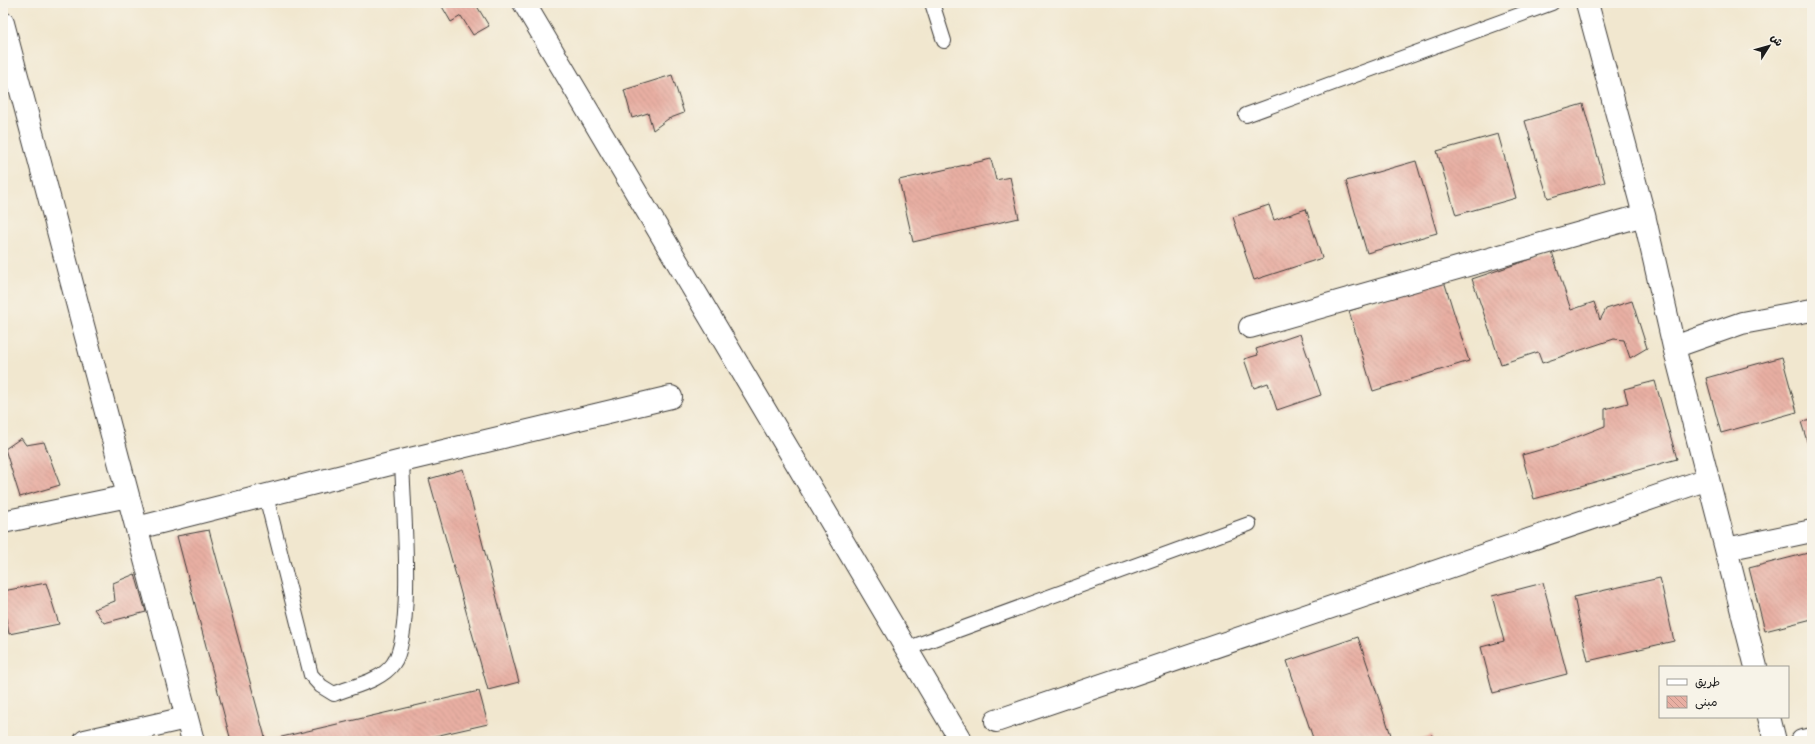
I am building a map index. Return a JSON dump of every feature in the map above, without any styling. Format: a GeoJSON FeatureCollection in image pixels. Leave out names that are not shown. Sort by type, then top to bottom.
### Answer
{"type":"FeatureCollection","features":[{"type":"Feature","properties":{"kind":"street"},"geometry":{"type":"LineString","coordinates":[[524,3],[961,741]]}},
{"type":"Feature","properties":{"kind":"street"},"geometry":{"type":"LineString","coordinates":[[1587,3],[1644,215],[1674,346],[1756,666]]}},
{"type":"Feature","properties":{"kind":"street"},"geometry":{"type":"LineString","coordinates":[[3,23],[193,741]]}},
{"type":"Feature","properties":{"kind":"street"},"geometry":{"type":"LineString","coordinates":[[1250,327],[1644,215]]}},
{"type":"Feature","properties":{"kind":"street"},"geometry":{"type":"LineString","coordinates":[[1674,346],[1742,323],[1812,310]]}},
{"type":"Feature","properties":{"kind":"street"},"geometry":{"type":"LineString","coordinates":[[137,528],[402,461],[671,397]]}},
{"type":"Feature","properties":{"kind":"street"},"geometry":{"type":"LineString","coordinates":[[996,721],[1708,479]]}},
{"type":"Feature","properties":{"kind":"street"},"geometry":{"type":"LineString","coordinates":[[3,522],[128,496]]}},
{"type":"Feature","properties":{"kind":"street"},"geometry":{"type":"LineString","coordinates":[[1726,549],[1812,531]]}},
{"type":"Feature","properties":{"kind":"street"},"geometry":{"type":"LineString","coordinates":[[85,741],[186,718]]}},
{"type":"Feature","properties":{"kind":"street"},"geometry":{"type":"LineString","coordinates":[[1769,718],[1775,741]]}},
{"type":"Feature","properties":{"kind":"street"},"geometry":{"type":"LineString","coordinates":[[1802,741],[1812,739]]}},
{"type":"Feature","properties":{"kind":"lane"},"geometry":{"type":"LineString","coordinates":[[932,3],[944,41]]}},
{"type":"Feature","properties":{"kind":"lane"},"geometry":{"type":"LineString","coordinates":[[1246,115],[1552,3]]}},
{"type":"Feature","properties":{"kind":"lane"},"geometry":{"type":"LineString","coordinates":[[266,496],[311,675],[321,686],[334,694],[383,674],[394,664],[400,650],[406,607],[402,461]]}},
{"type":"Feature","properties":{"kind":"lane"},"geometry":{"type":"LineString","coordinates":[[906,649],[1249,524]]}},
{"type":"Feature","properties":{"kind":"building"},"geometry":{"type":"Polygon","coordinates":[[[440,3],[475,3],[489,26],[473,35],[461,16],[451,22],[440,3]]]}},
{"type":"Feature","properties":{"kind":"building"},"geometry":{"type":"Polygon","coordinates":[[[672,75],[684,113],[668,119],[653,130],[648,113],[632,118],[624,90],[672,75]]]}},
{"type":"Feature","properties":{"kind":"building"},"geometry":{"type":"Polygon","coordinates":[[[1583,104],[1605,182],[1548,198],[1525,121],[1583,104]]]}},
{"type":"Feature","properties":{"kind":"building"},"geometry":{"type":"Polygon","coordinates":[[[1498,134],[1516,198],[1456,215],[1437,151],[1498,134]]]}},
{"type":"Feature","properties":{"kind":"building"},"geometry":{"type":"Polygon","coordinates":[[[991,159],[996,180],[1010,177],[1019,218],[913,242],[899,180],[991,159]]]}},
{"type":"Feature","properties":{"kind":"building"},"geometry":{"type":"Polygon","coordinates":[[[1416,161],[1437,233],[1367,253],[1346,181],[1416,161]]]}},
{"type":"Feature","properties":{"kind":"building"},"geometry":{"type":"Polygon","coordinates":[[[1269,205],[1274,220],[1306,209],[1322,258],[1254,280],[1233,217],[1269,205]]]}},
{"type":"Feature","properties":{"kind":"building"},"geometry":{"type":"Polygon","coordinates":[[[1552,252],[1571,310],[1594,302],[1600,320],[1606,309],[1632,301],[1647,348],[1630,358],[1624,340],[1614,339],[1542,363],[1538,352],[1501,364],[1472,279],[1552,252]]]}},
{"type":"Feature","properties":{"kind":"building"},"geometry":{"type":"Polygon","coordinates":[[[1444,281],[1469,361],[1373,391],[1349,311],[1444,281]]]}},
{"type":"Feature","properties":{"kind":"building"},"geometry":{"type":"Polygon","coordinates":[[[1300,334],[1321,395],[1277,410],[1268,383],[1254,388],[1244,359],[1258,355],[1256,349],[1300,334]]]}},
{"type":"Feature","properties":{"kind":"building"},"geometry":{"type":"Polygon","coordinates":[[[1782,357],[1797,412],[1721,433],[1706,378],[1782,357]]]}},
{"type":"Feature","properties":{"kind":"building"},"geometry":{"type":"Polygon","coordinates":[[[1655,381],[1677,459],[1534,499],[1522,455],[1554,446],[1605,426],[1605,409],[1628,403],[1624,389],[1655,381]]]}},
{"type":"Feature","properties":{"kind":"building"},"geometry":{"type":"Polygon","coordinates":[[[1812,420],[1812,457],[1801,422],[1812,420]]]}},
{"type":"Feature","properties":{"kind":"building"},"geometry":{"type":"Polygon","coordinates":[[[21,438],[26,445],[44,442],[60,485],[20,497],[5,449],[21,438]]]}},
{"type":"Feature","properties":{"kind":"building"},"geometry":{"type":"Polygon","coordinates":[[[463,469],[519,682],[488,690],[429,479],[463,469]]]}},
{"type":"Feature","properties":{"kind":"building"},"geometry":{"type":"Polygon","coordinates":[[[209,530],[266,741],[231,741],[177,536],[209,530]]]}},
{"type":"Feature","properties":{"kind":"building"},"geometry":{"type":"Polygon","coordinates":[[[1812,552],[1812,619],[1765,631],[1749,568],[1812,552]]]}},
{"type":"Feature","properties":{"kind":"building"},"geometry":{"type":"Polygon","coordinates":[[[135,574],[146,612],[104,623],[94,609],[115,601],[113,583],[135,574]]]}},
{"type":"Feature","properties":{"kind":"building"},"geometry":{"type":"Polygon","coordinates":[[[1660,578],[1674,641],[1588,661],[1574,597],[1660,578]]]}},
{"type":"Feature","properties":{"kind":"building"},"geometry":{"type":"Polygon","coordinates":[[[46,583],[59,624],[9,634],[3,603],[3,591],[46,583]]]}},
{"type":"Feature","properties":{"kind":"building"},"geometry":{"type":"Polygon","coordinates":[[[1543,583],[1567,674],[1493,693],[1481,647],[1504,641],[1492,596],[1543,583]]]}},
{"type":"Feature","properties":{"kind":"building"},"geometry":{"type":"Polygon","coordinates":[[[1358,637],[1393,741],[1314,741],[1287,661],[1358,637]]]}},
{"type":"Feature","properties":{"kind":"building"},"geometry":{"type":"Polygon","coordinates":[[[479,691],[488,724],[413,741],[273,741],[273,739],[479,691]]]}},
{"type":"Feature","properties":{"kind":"building"},"geometry":{"type":"Polygon","coordinates":[[[1432,735],[1434,741],[1414,741],[1432,735]]]}}]}
